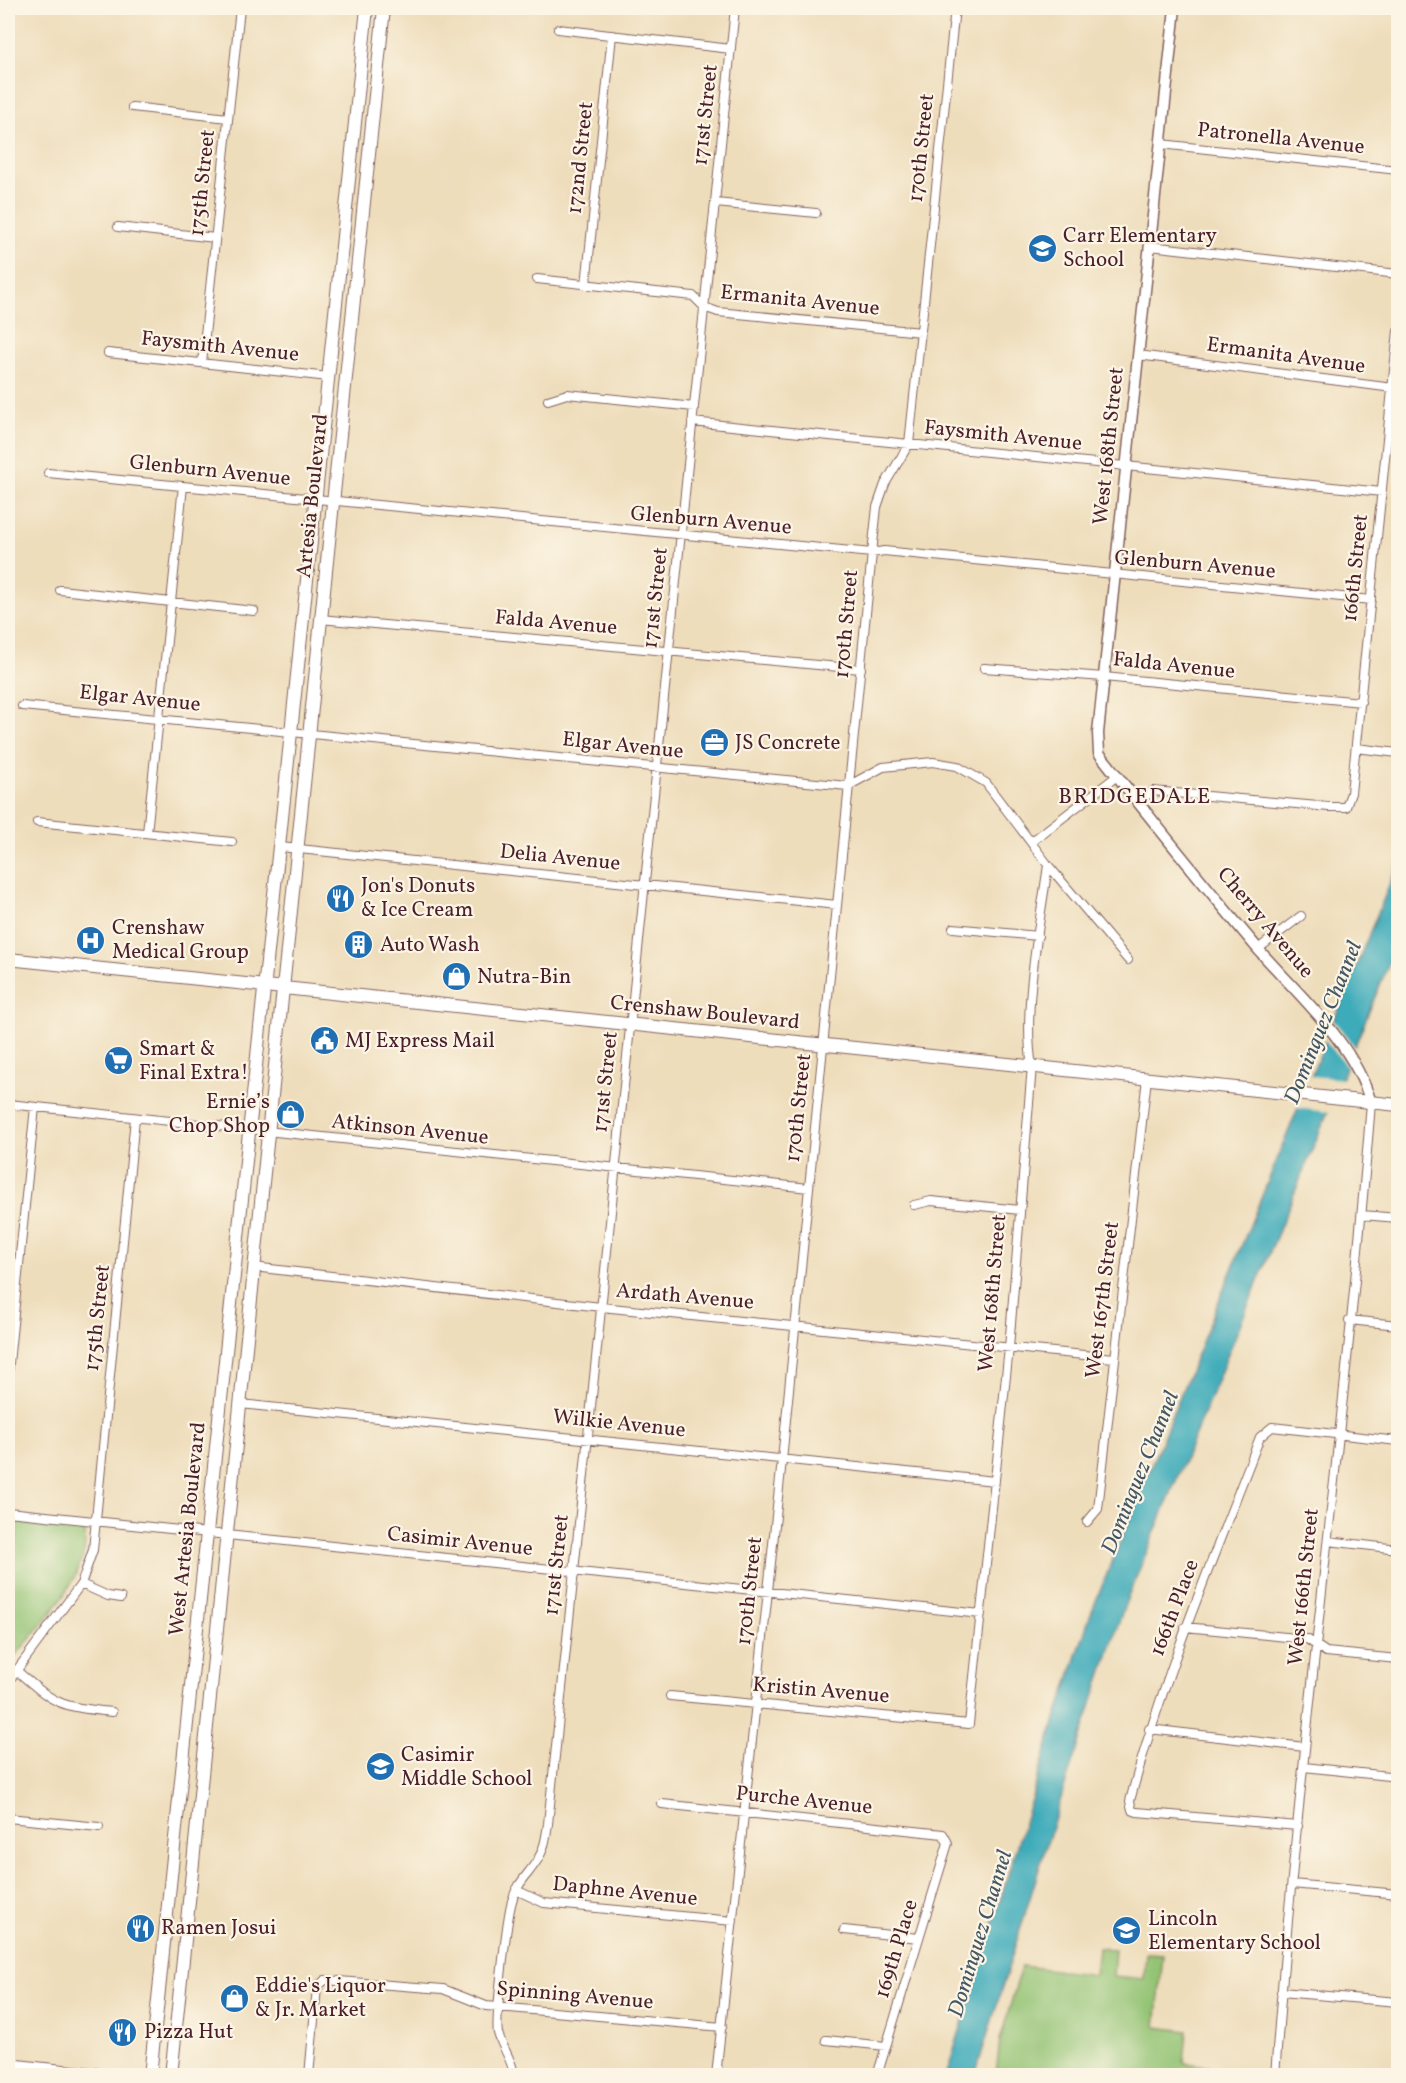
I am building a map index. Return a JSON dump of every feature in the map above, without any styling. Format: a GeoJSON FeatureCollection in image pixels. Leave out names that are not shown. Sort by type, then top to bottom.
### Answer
{"type":"FeatureCollection","features":[{"type":"Feature","properties":{"kind":"main road","name":"Artesia Boulevard"},"geometry":{"type":"LineString","coordinates":[[264,986],[367,8]]}},
{"type":"Feature","properties":{"kind":"main road","name":"Artesia Boulevard"},"geometry":{"type":"LineString","coordinates":[[282,988],[384,8]]}},
{"type":"Feature","properties":{"kind":"main road","name":"Crenshaw Boulevard"},"geometry":{"type":"LineString","coordinates":[[8,959],[1398,1105]]}},
{"type":"Feature","properties":{"kind":"main road","name":"West Artesia Boulevard"},"geometry":{"type":"LineString","coordinates":[[150,2076],[264,986]]}},
{"type":"Feature","properties":{"kind":"main road","name":"West Artesia Boulevard"},"geometry":{"type":"LineString","coordinates":[[171,2076],[282,988]]}},
{"type":"Feature","properties":{"kind":"main road"},"geometry":{"type":"LineString","coordinates":[[8,2065],[109,2076]]}},
{"type":"Feature","properties":{"kind":"street","name":"175th Street"},"geometry":{"type":"LineString","coordinates":[[202,363],[240,8]]}},
{"type":"Feature","properties":{"kind":"street","name":"171st Street"},"geometry":{"type":"LineString","coordinates":[[514,2076],[511,2060],[498,2034],[499,2007],[511,1906],[516,1890],[539,1858],[546,1835],[735,8]]}},
{"type":"Feature","properties":{"kind":"street","name":"170th Street"},"geometry":{"type":"LineString","coordinates":[[716,2076],[782,1460],[877,507],[885,484],[909,444],[955,8]]}},
{"type":"Feature","properties":{"kind":"street","name":"West 168th Street"},"geometry":{"type":"LineString","coordinates":[[1117,776],[1099,753],[1098,732],[1175,8]]}},
{"type":"Feature","properties":{"kind":"street"},"geometry":{"type":"LineString","coordinates":[[558,29],[731,49]]}},
{"type":"Feature","properties":{"kind":"street","name":"172nd Street"},"geometry":{"type":"LineString","coordinates":[[586,285],[612,35]]}},
{"type":"Feature","properties":{"kind":"street"},"geometry":{"type":"LineString","coordinates":[[132,107],[228,118]]}},
{"type":"Feature","properties":{"kind":"street","name":"Patronella Avenue"},"geometry":{"type":"LineString","coordinates":[[1161,144],[1398,170]]}},
{"type":"Feature","properties":{"kind":"street"},"geometry":{"type":"LineString","coordinates":[[716,203],[816,213]]}},
{"type":"Feature","properties":{"kind":"street"},"geometry":{"type":"LineString","coordinates":[[118,227],[215,238]]}},
{"type":"Feature","properties":{"kind":"street"},"geometry":{"type":"LineString","coordinates":[[1150,246],[1398,274]]}},
{"type":"Feature","properties":{"kind":"street","name":"Ermanita Avenue"},"geometry":{"type":"LineString","coordinates":[[537,279],[693,296],[704,307],[718,312],[921,332]]}},
{"type":"Feature","properties":{"kind":"street","name":"166th Street"},"geometry":{"type":"LineString","coordinates":[[1139,801],[1153,791],[1346,807],[1351,793],[1356,748],[1398,331]]}},
{"type":"Feature","properties":{"kind":"street","name":"Faysmith Avenue"},"geometry":{"type":"LineString","coordinates":[[108,353],[329,377]]}},
{"type":"Feature","properties":{"kind":"street","name":"Ermanita Avenue"},"geometry":{"type":"LineString","coordinates":[[1138,355],[1393,388]]}},
{"type":"Feature","properties":{"kind":"street"},"geometry":{"type":"LineString","coordinates":[[548,400],[567,394],[694,407]]}},
{"type":"Feature","properties":{"kind":"street","name":"Faysmith Avenue"},"geometry":{"type":"LineString","coordinates":[[692,422],[1382,492]]}},
{"type":"Feature","properties":{"kind":"street","name":"Glenburn Avenue"},"geometry":{"type":"LineString","coordinates":[[48,473],[681,537],[872,554],[884,551],[1371,600]]}},
{"type":"Feature","properties":{"kind":"street"},"geometry":{"type":"LineString","coordinates":[[147,833],[183,486]]}},
{"type":"Feature","properties":{"kind":"street"},"geometry":{"type":"LineString","coordinates":[[60,590],[254,611]]}},
{"type":"Feature","properties":{"kind":"street","name":"Falda Avenue"},"geometry":{"type":"LineString","coordinates":[[320,619],[861,669]]}},
{"type":"Feature","properties":{"kind":"street","name":"Falda Avenue"},"geometry":{"type":"LineString","coordinates":[[984,668],[1104,677],[1361,702]]}},
{"type":"Feature","properties":{"kind":"street","name":"Elgar Avenue"},"geometry":{"type":"LineString","coordinates":[[22,706],[848,786]]}},
{"type":"Feature","properties":{"kind":"street"},"geometry":{"type":"LineString","coordinates":[[1356,748],[1398,753]]}},
{"type":"Feature","properties":{"kind":"street"},"geometry":{"type":"LineString","coordinates":[[848,786],[883,767],[933,762],[957,766],[986,783],[1048,865],[1128,960]]}},
{"type":"Feature","properties":{"kind":"street"},"geometry":{"type":"LineString","coordinates":[[1031,842],[1117,776]]}},
{"type":"Feature","properties":{"kind":"street","name":"Cherry Avenue"},"geometry":{"type":"LineString","coordinates":[[1117,776],[1258,949],[1329,1029],[1366,1084],[1371,1103]]}},
{"type":"Feature","properties":{"kind":"street"},"geometry":{"type":"LineString","coordinates":[[38,822],[232,842]]}},
{"type":"Feature","properties":{"kind":"street","name":"Delia Avenue"},"geometry":{"type":"LineString","coordinates":[[280,847],[837,905]]}},
{"type":"Feature","properties":{"kind":"street","name":"West 168th Street"},"geometry":{"type":"LineString","coordinates":[[969,1724],[1009,1348],[1032,1066],[1028,1042],[1038,936],[1048,865]]}},
{"type":"Feature","properties":{"kind":"street"},"geometry":{"type":"LineString","coordinates":[[1258,949],[1301,916]]}},
{"type":"Feature","properties":{"kind":"street"},"geometry":{"type":"LineString","coordinates":[[953,928],[1038,936]]}},
{"type":"Feature","properties":{"kind":"street","name":"West 167th Street"},"geometry":{"type":"LineString","coordinates":[[1087,1522],[1098,1509],[1147,1078]]}},
{"type":"Feature","properties":{"kind":"street","name":"West 166th Street"},"geometry":{"type":"LineString","coordinates":[[1275,2076],[1305,1748],[1362,1215],[1371,1103]]}},
{"type":"Feature","properties":{"kind":"street","name":"Atkinson Avenue"},"geometry":{"type":"LineString","coordinates":[[8,1104],[615,1170],[809,1188]]}},
{"type":"Feature","properties":{"kind":"street"},"geometry":{"type":"LineString","coordinates":[[8,1373],[35,1107]]}},
{"type":"Feature","properties":{"kind":"street","name":"175th Street"},"geometry":{"type":"LineString","coordinates":[[8,1682],[81,1584],[93,1550],[135,1118]]}},
{"type":"Feature","properties":{"kind":"street"},"geometry":{"type":"LineString","coordinates":[[914,1205],[931,1201],[1020,1210]]}},
{"type":"Feature","properties":{"kind":"street"},"geometry":{"type":"LineString","coordinates":[[1362,1215],[1398,1218]]}},
{"type":"Feature","properties":{"kind":"street","name":"Ardath Avenue"},"geometry":{"type":"LineString","coordinates":[[253,1267],[601,1307],[1114,1358]]}},
{"type":"Feature","properties":{"kind":"street"},"geometry":{"type":"LineString","coordinates":[[1349,1320],[1398,1325]]}},
{"type":"Feature","properties":{"kind":"street","name":"Wilkie Avenue"},"geometry":{"type":"LineString","coordinates":[[240,1404],[995,1481]]}},
{"type":"Feature","properties":{"kind":"street","name":"166th Place"},"geometry":{"type":"LineString","coordinates":[[1298,1826],[1132,1810],[1130,1801],[1149,1729],[1185,1627],[1260,1437],[1272,1427],[1338,1434]]}},
{"type":"Feature","properties":{"kind":"street"},"geometry":{"type":"LineString","coordinates":[[1338,1434],[1398,1441]]}},
{"type":"Feature","properties":{"kind":"street","name":"Casimir Avenue"},"geometry":{"type":"LineString","coordinates":[[8,1512],[981,1614]]}},
{"type":"Feature","properties":{"kind":"street"},"geometry":{"type":"LineString","coordinates":[[1328,1541],[1398,1549]]}},
{"type":"Feature","properties":{"kind":"street"},"geometry":{"type":"LineString","coordinates":[[81,1584],[108,1596],[121,1598]]}},
{"type":"Feature","properties":{"kind":"street"},"geometry":{"type":"LineString","coordinates":[[1185,1627],[1307,1640],[1316,1643],[1326,1652],[1398,1659]]}},
{"type":"Feature","properties":{"kind":"street"},"geometry":{"type":"LineString","coordinates":[[16,1670],[50,1700],[66,1707],[112,1712]]}},
{"type":"Feature","properties":{"kind":"street","name":"Kristin Avenue"},"geometry":{"type":"LineString","coordinates":[[670,1696],[969,1724]]}},
{"type":"Feature","properties":{"kind":"street"},"geometry":{"type":"LineString","coordinates":[[1149,1729],[1305,1748]]}},
{"type":"Feature","properties":{"kind":"street"},"geometry":{"type":"LineString","coordinates":[[1304,1767],[1398,1777]]}},
{"type":"Feature","properties":{"kind":"street","name":"Purche Avenue"},"geometry":{"type":"LineString","coordinates":[[662,1804],[943,1834]]}},
{"type":"Feature","properties":{"kind":"street"},"geometry":{"type":"LineString","coordinates":[[8,1818],[99,1827]]}},
{"type":"Feature","properties":{"kind":"street","name":"169th Place"},"geometry":{"type":"LineString","coordinates":[[877,2076],[948,1844],[943,1834]]}},
{"type":"Feature","properties":{"kind":"street"},"geometry":{"type":"LineString","coordinates":[[1292,1884],[1398,1894]]}},
{"type":"Feature","properties":{"kind":"street","name":"Daphne Avenue"},"geometry":{"type":"LineString","coordinates":[[516,1890],[544,1903],[733,1921]]}},
{"type":"Feature","properties":{"kind":"street"},"geometry":{"type":"LineString","coordinates":[[844,1930],[919,1938]]}},
{"type":"Feature","properties":{"kind":"street","name":"Spinning Avenue"},"geometry":{"type":"LineString","coordinates":[[309,2076],[316,1995],[320,1981],[332,1979],[443,1989],[486,2006],[722,2027]]}},
{"type":"Feature","properties":{"kind":"street"},"geometry":{"type":"LineString","coordinates":[[1281,1992],[1398,2002]]}},
{"type":"Feature","properties":{"kind":"street"},"geometry":{"type":"LineString","coordinates":[[826,2040],[886,2046]]}},
{"type":"Feature","properties":{"kind":"green space"},"geometry":{"type":"Polygon","coordinates":[[[8,1520],[78,1527],[85,1533],[84,1550],[79,1568],[70,1586],[45,1621],[8,1665],[8,1520]]]}},
{"type":"Feature","properties":{"kind":"green space"},"geometry":{"type":"Polygon","coordinates":[[[1098,1948],[1115,1949],[1113,1976],[1144,1979],[1146,1953],[1163,1954],[1156,2027],[1187,2031],[1184,2063],[1209,2066],[1208,2075],[996,2075],[1000,2040],[1022,1966],[1095,1975],[1098,1948]]]}},
{"type":"Feature","properties":{"kind":"water"},"geometry":{"type":"Polygon","coordinates":[[[1398,864],[1398,941],[1124,1607],[1066,1782],[975,2075],[946,2076],[1054,1725],[1091,1613],[1398,864]]]}},
{"type":"Feature","properties":{"kind":"pier"},"geometry":{"type":"Polygon","coordinates":[[[1333,1020],[1356,1048],[1348,1068],[1325,1040],[1333,1020]]]}},
{"type":"Feature","properties":{"kind":"pier"},"geometry":{"type":"Polygon","coordinates":[[[1310,1076],[1343,1079],[1329,1112],[1296,1108],[1310,1076]]]}},
{"type":"Feature","properties":{"kind":"place","name":"Carr Elementary School"},"geometry":{"type":"Point","coordinates":[1042,248]}},
{"type":"Feature","properties":{"kind":"place","name":"JS Concrete"},"geometry":{"type":"Point","coordinates":[714,743]}},
{"type":"Feature","properties":{"kind":"place","name":"Jon's Donuts & Ice Cream"},"geometry":{"type":"Point","coordinates":[340,898]}},
{"type":"Feature","properties":{"kind":"place","name":"Crenshaw Medical Group"},"geometry":{"type":"Point","coordinates":[91,940]}},
{"type":"Feature","properties":{"kind":"place","name":"Auto Wash"},"geometry":{"type":"Point","coordinates":[359,945]}},
{"type":"Feature","properties":{"kind":"place","name":"Nutra-Bin"},"geometry":{"type":"Point","coordinates":[456,977]}},
{"type":"Feature","properties":{"kind":"place","name":"MJ Express Mail"},"geometry":{"type":"Point","coordinates":[324,1041]}},
{"type":"Feature","properties":{"kind":"place","name":"Smart & Final Extra!"},"geometry":{"type":"Point","coordinates":[118,1061]}},
{"type":"Feature","properties":{"kind":"place","name":"Ernie’s Chop Shop"},"geometry":{"type":"Point","coordinates":[291,1114]}},
{"type":"Feature","properties":{"kind":"place","name":"Casimir Middle School"},"geometry":{"type":"Point","coordinates":[380,1767]}},
{"type":"Feature","properties":{"kind":"place","name":"Ramen Josui"},"geometry":{"type":"Point","coordinates":[140,1928]}},
{"type":"Feature","properties":{"kind":"place","name":"Lincoln Elementary School"},"geometry":{"type":"Point","coordinates":[1127,1931]}},
{"type":"Feature","properties":{"kind":"place","name":"Eddie's Liquor & Jr. Market"},"geometry":{"type":"Point","coordinates":[234,1998]}},
{"type":"Feature","properties":{"kind":"place","name":"Pizza Hut"},"geometry":{"type":"Point","coordinates":[123,2032]}},
{"type":"Feature","properties":{"kind":"district","name":"BRIDGEDALE"},"geometry":{"type":"Point","coordinates":[1135,797]}},
{"type":"Feature","properties":{"kind":"water label","name":"Dominguez Channel"},"geometry":{"type":"Point","coordinates":[1324,1023]}},
{"type":"Feature","properties":{"kind":"water label","name":"Dominguez Channel"},"geometry":{"type":"Point","coordinates":[1141,1473]}},
{"type":"Feature","properties":{"kind":"water label","name":"Dominguez Channel"},"geometry":{"type":"Point","coordinates":[981,1934]}}]}
